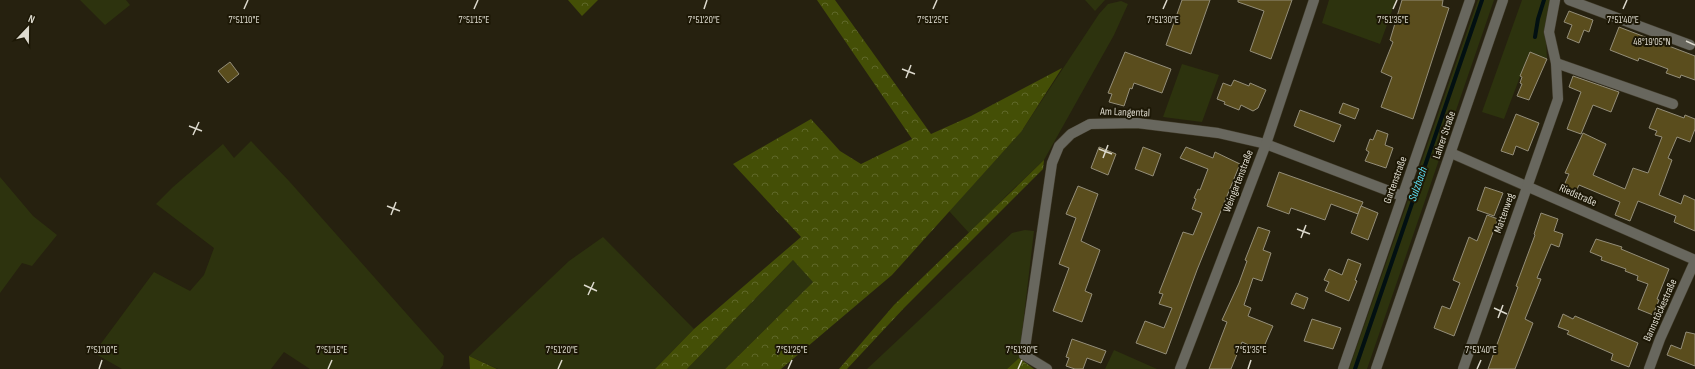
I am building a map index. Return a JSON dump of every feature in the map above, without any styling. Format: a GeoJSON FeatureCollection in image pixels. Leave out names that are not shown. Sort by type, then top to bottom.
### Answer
{"type":"FeatureCollection","features":[{"type":"Feature","properties":{"kind":"street","name":"Weingartenstraße"},"geometry":{"type":"LineString","coordinates":[[1180,369],[1266,144],[1314,0]]}},
{"type":"Feature","properties":{"kind":"street","name":"Gartenstraße"},"geometry":{"type":"LineString","coordinates":[[1342,369],[1470,0]]}},
{"type":"Feature","properties":{"kind":"street","name":"Lahrer Straße"},"geometry":{"type":"LineString","coordinates":[[1376,369],[1503,0]]}},
{"type":"Feature","properties":{"kind":"street","name":"Mattenweg"},"geometry":{"type":"LineString","coordinates":[[1463,369],[1558,99],[1556,63],[1549,32],[1555,0]]}},
{"type":"Feature","properties":{"kind":"street"},"geometry":{"type":"LineString","coordinates":[[1569,0],[1690,45]]}},
{"type":"Feature","properties":{"kind":"street"},"geometry":{"type":"LineString","coordinates":[[1556,63],[1673,104]]}},
{"type":"Feature","properties":{"kind":"street","name":"Am Langental"},"geometry":{"type":"LineString","coordinates":[[1047,369],[1024,356],[1052,163],[1059,146],[1071,134],[1090,124],[1106,122],[1137,123],[1218,133],[1266,144],[1402,196]]}},
{"type":"Feature","properties":{"kind":"street","name":"Riedstraße"},"geometry":{"type":"LineString","coordinates":[[1451,153],[1527,185],[1695,261]]}},
{"type":"Feature","properties":{"kind":"street","name":"Bannstöckestraße"},"geometry":{"type":"LineString","coordinates":[[1649,369],[1660,339],[1695,261]]}},
{"type":"Feature","properties":{"kind":"green space"},"geometry":{"type":"Polygon","coordinates":[[[80,0],[126,0],[130,5],[105,25],[80,0]]]}},
{"type":"Feature","properties":{"kind":"green space"},"geometry":{"type":"Polygon","coordinates":[[[568,0],[598,0],[582,16],[568,0]]]}},
{"type":"Feature","properties":{"kind":"green space"},"geometry":{"type":"Polygon","coordinates":[[[817,0],[835,0],[931,134],[971,116],[1062,68],[1021,132],[892,275],[781,369],[725,369],[813,282],[793,260],[687,369],[655,369],[694,329],[801,237],[733,164],[811,119],[840,151],[861,164],[912,139],[817,0]]]}},
{"type":"Feature","properties":{"kind":"green space"},"geometry":{"type":"Polygon","coordinates":[[[1085,0],[1105,0],[1095,11],[1085,0]]]}},
{"type":"Feature","properties":{"kind":"green space"},"geometry":{"type":"Polygon","coordinates":[[[1329,0],[1396,0],[1380,44],[1322,23],[1329,0]]]}},
{"type":"Feature","properties":{"kind":"green space"},"geometry":{"type":"Polygon","coordinates":[[[1478,0],[1494,0],[1367,369],[1349,369],[1478,0]]]}},
{"type":"Feature","properties":{"kind":"green space"},"geometry":{"type":"Polygon","coordinates":[[[1522,0],[1552,0],[1545,24],[1547,59],[1529,53],[1504,119],[1482,112],[1522,0]]]}},
{"type":"Feature","properties":{"kind":"green space"},"geometry":{"type":"Polygon","coordinates":[[[1121,1],[1128,4],[1114,35],[1044,160],[1007,195],[970,234],[949,211],[1021,132],[1099,14],[1108,4],[1121,1]]]}},
{"type":"Feature","properties":{"kind":"green space"},"geometry":{"type":"Polygon","coordinates":[[[1182,64],[1219,75],[1202,122],[1163,117],[1182,64]]]}},
{"type":"Feature","properties":{"kind":"green space"},"geometry":{"type":"Polygon","coordinates":[[[251,141],[289,181],[444,356],[443,365],[440,369],[310,369],[284,352],[271,369],[122,369],[94,353],[154,272],[190,291],[204,275],[214,248],[156,204],[173,187],[223,144],[234,158],[251,141]]]}},
{"type":"Feature","properties":{"kind":"green space"},"geometry":{"type":"Polygon","coordinates":[[[1044,160],[1043,169],[904,308],[847,369],[839,369],[894,305],[1044,160]]]}},
{"type":"Feature","properties":{"kind":"green space"},"geometry":{"type":"Polygon","coordinates":[[[0,177],[33,216],[57,235],[32,266],[22,263],[0,293],[0,177]]]}},
{"type":"Feature","properties":{"kind":"green space"},"geometry":{"type":"Polygon","coordinates":[[[1025,230],[1034,231],[1019,358],[1007,369],[867,369],[1012,233],[1025,230]]]}},
{"type":"Feature","properties":{"kind":"green space"},"geometry":{"type":"Polygon","coordinates":[[[603,237],[694,329],[655,369],[498,369],[469,356],[569,261],[603,237]]]}},
{"type":"Feature","properties":{"kind":"green space"},"geometry":{"type":"Polygon","coordinates":[[[793,260],[814,281],[725,369],[687,369],[793,260]]]}},
{"type":"Feature","properties":{"kind":"green space"},"geometry":{"type":"Polygon","coordinates":[[[1114,350],[1157,369],[1105,369],[1114,350]]]}},
{"type":"Feature","properties":{"kind":"green space"},"geometry":{"type":"Polygon","coordinates":[[[469,356],[497,369],[470,369],[469,356]]]}},
{"type":"Feature","properties":{"kind":"green space"},"geometry":{"type":"Polygon","coordinates":[[[1019,358],[1034,369],[1007,369],[1019,358]]]}},
{"type":"Feature","properties":{"kind":"building"},"geometry":{"type":"Polygon","coordinates":[[[1182,0],[1210,0],[1191,54],[1166,45],[1182,0]]]}},
{"type":"Feature","properties":{"kind":"building"},"geometry":{"type":"Polygon","coordinates":[[[1238,0],[1292,0],[1271,59],[1250,51],[1264,11],[1238,2],[1238,0]]]}},
{"type":"Feature","properties":{"kind":"building"},"geometry":{"type":"Polygon","coordinates":[[[1402,0],[1443,0],[1442,6],[1449,8],[1413,119],[1381,107],[1392,77],[1381,72],[1393,42],[1390,40],[1402,0]]]}},
{"type":"Feature","properties":{"kind":"building"},"geometry":{"type":"Polygon","coordinates":[[[1569,11],[1593,20],[1589,32],[1584,30],[1579,43],[1567,38],[1572,25],[1564,22],[1569,11]]]}},
{"type":"Feature","properties":{"kind":"building"},"geometry":{"type":"Polygon","coordinates":[[[1619,27],[1695,56],[1695,80],[1681,75],[1680,78],[1666,73],[1668,69],[1639,58],[1638,61],[1610,50],[1619,27]]]}},
{"type":"Feature","properties":{"kind":"building"},"geometry":{"type":"Polygon","coordinates":[[[1125,52],[1171,69],[1162,93],[1134,83],[1132,89],[1130,88],[1124,106],[1109,102],[1112,94],[1108,93],[1125,52]]]}},
{"type":"Feature","properties":{"kind":"building"},"geometry":{"type":"Polygon","coordinates":[[[1530,52],[1547,59],[1529,100],[1517,96],[1522,84],[1520,83],[1522,77],[1520,76],[1530,52]]]}},
{"type":"Feature","properties":{"kind":"building"},"geometry":{"type":"Polygon","coordinates":[[[230,62],[239,74],[228,83],[218,71],[230,62]]]}},
{"type":"Feature","properties":{"kind":"building"},"geometry":{"type":"Polygon","coordinates":[[[1573,76],[1619,92],[1611,112],[1593,105],[1581,134],[1567,129],[1581,92],[1569,87],[1573,76]]]}},
{"type":"Feature","properties":{"kind":"building"},"geometry":{"type":"Polygon","coordinates":[[[1234,80],[1249,86],[1250,83],[1266,90],[1258,108],[1253,111],[1241,105],[1239,110],[1224,104],[1225,102],[1217,99],[1223,83],[1231,86],[1234,80]]]}},
{"type":"Feature","properties":{"kind":"building"},"geometry":{"type":"Polygon","coordinates":[[[1343,103],[1359,109],[1355,119],[1339,113],[1343,103]]]}},
{"type":"Feature","properties":{"kind":"building"},"geometry":{"type":"Polygon","coordinates":[[[1657,108],[1684,118],[1685,115],[1695,119],[1695,129],[1690,142],[1677,137],[1668,158],[1672,160],[1659,195],[1681,204],[1684,195],[1695,200],[1695,231],[1674,222],[1676,216],[1638,201],[1630,221],[1615,215],[1620,202],[1579,185],[1574,196],[1562,190],[1569,174],[1565,173],[1583,133],[1606,144],[1593,175],[1625,189],[1633,168],[1648,173],[1662,137],[1655,135],[1657,131],[1649,128],[1657,108]]]}},
{"type":"Feature","properties":{"kind":"building"},"geometry":{"type":"Polygon","coordinates":[[[1300,110],[1341,125],[1334,142],[1294,126],[1300,110]]]}},
{"type":"Feature","properties":{"kind":"building"},"geometry":{"type":"Polygon","coordinates":[[[1516,114],[1539,123],[1528,151],[1516,146],[1513,155],[1501,151],[1516,114]]]}},
{"type":"Feature","properties":{"kind":"building"},"geometry":{"type":"Polygon","coordinates":[[[1377,130],[1388,134],[1385,145],[1393,148],[1386,168],[1365,161],[1369,152],[1366,150],[1370,139],[1373,140],[1377,130]]]}},
{"type":"Feature","properties":{"kind":"building"},"geometry":{"type":"Polygon","coordinates":[[[1099,147],[1116,154],[1108,175],[1091,168],[1099,147]]]}},
{"type":"Feature","properties":{"kind":"building"},"geometry":{"type":"Polygon","coordinates":[[[1143,147],[1161,154],[1153,176],[1135,169],[1143,147]]]}},
{"type":"Feature","properties":{"kind":"building"},"geometry":{"type":"Polygon","coordinates":[[[1186,147],[1213,158],[1215,152],[1240,164],[1197,270],[1166,354],[1136,343],[1145,321],[1164,328],[1172,308],[1159,304],[1163,294],[1159,293],[1183,232],[1193,235],[1202,213],[1192,209],[1196,199],[1194,198],[1198,189],[1200,190],[1208,169],[1180,158],[1186,147]]]}},
{"type":"Feature","properties":{"kind":"building"},"geometry":{"type":"Polygon","coordinates":[[[1279,172],[1363,202],[1358,214],[1331,204],[1325,220],[1291,208],[1289,214],[1267,206],[1279,172]]]}},
{"type":"Feature","properties":{"kind":"building"},"geometry":{"type":"Polygon","coordinates":[[[1078,186],[1098,194],[1081,241],[1100,250],[1085,291],[1092,294],[1082,322],[1053,311],[1069,268],[1059,264],[1076,218],[1066,214],[1078,186]]]}},
{"type":"Feature","properties":{"kind":"building"},"geometry":{"type":"Polygon","coordinates":[[[1485,187],[1503,193],[1494,216],[1477,210],[1485,187]]]}},
{"type":"Feature","properties":{"kind":"building"},"geometry":{"type":"Polygon","coordinates":[[[1361,206],[1378,213],[1368,240],[1351,233],[1361,206]]]}},
{"type":"Feature","properties":{"kind":"building"},"geometry":{"type":"Polygon","coordinates":[[[1541,213],[1558,219],[1554,231],[1563,234],[1559,247],[1551,244],[1537,278],[1541,279],[1525,319],[1533,323],[1515,369],[1488,369],[1518,287],[1516,286],[1535,235],[1534,234],[1541,213]]]}},
{"type":"Feature","properties":{"kind":"building"},"geometry":{"type":"Polygon","coordinates":[[[1487,215],[1498,219],[1454,336],[1434,328],[1442,306],[1450,309],[1460,283],[1453,280],[1469,237],[1477,241],[1487,215]]]}},
{"type":"Feature","properties":{"kind":"building"},"geometry":{"type":"Polygon","coordinates":[[[1258,227],[1270,231],[1263,250],[1271,253],[1262,281],[1253,278],[1244,305],[1251,308],[1248,316],[1273,326],[1262,351],[1242,342],[1231,369],[1209,369],[1227,322],[1222,320],[1239,283],[1247,261],[1245,260],[1258,227]]]}},
{"type":"Feature","properties":{"kind":"building"},"geometry":{"type":"Polygon","coordinates":[[[1596,239],[1622,247],[1621,249],[1669,269],[1657,299],[1659,300],[1653,315],[1638,309],[1648,284],[1637,280],[1638,276],[1625,271],[1626,269],[1601,260],[1602,257],[1590,252],[1596,239]]]}},
{"type":"Feature","properties":{"kind":"building"},"geometry":{"type":"Polygon","coordinates":[[[1348,259],[1361,264],[1355,280],[1357,281],[1349,301],[1325,291],[1329,282],[1324,280],[1329,269],[1342,275],[1348,259]]]}},
{"type":"Feature","properties":{"kind":"building"},"geometry":{"type":"Polygon","coordinates":[[[1296,293],[1308,298],[1304,309],[1291,304],[1296,293]]]}},
{"type":"Feature","properties":{"kind":"building"},"geometry":{"type":"Polygon","coordinates":[[[1563,314],[1573,319],[1575,316],[1638,343],[1629,367],[1611,360],[1613,354],[1567,334],[1569,331],[1558,327],[1563,314]]]}},
{"type":"Feature","properties":{"kind":"building"},"geometry":{"type":"Polygon","coordinates":[[[1312,319],[1341,328],[1333,349],[1304,341],[1312,319]]]}},
{"type":"Feature","properties":{"kind":"building"},"geometry":{"type":"Polygon","coordinates":[[[1686,332],[1695,334],[1695,366],[1667,355],[1671,345],[1681,349],[1686,332]]]}},
{"type":"Feature","properties":{"kind":"building"},"geometry":{"type":"Polygon","coordinates":[[[1072,339],[1106,351],[1101,363],[1087,358],[1083,369],[1075,369],[1066,366],[1069,358],[1066,357],[1072,339]]]}},
{"type":"Feature","properties":{"kind":"waterway","name":"Sulzbach"},"geometry":{"type":"LineString","coordinates":[[1355,369],[1482,0]]}},
{"type":"Feature","properties":{"kind":"waterway"},"geometry":{"type":"LineString","coordinates":[[1535,37],[1538,19],[1544,0]]}}]}
